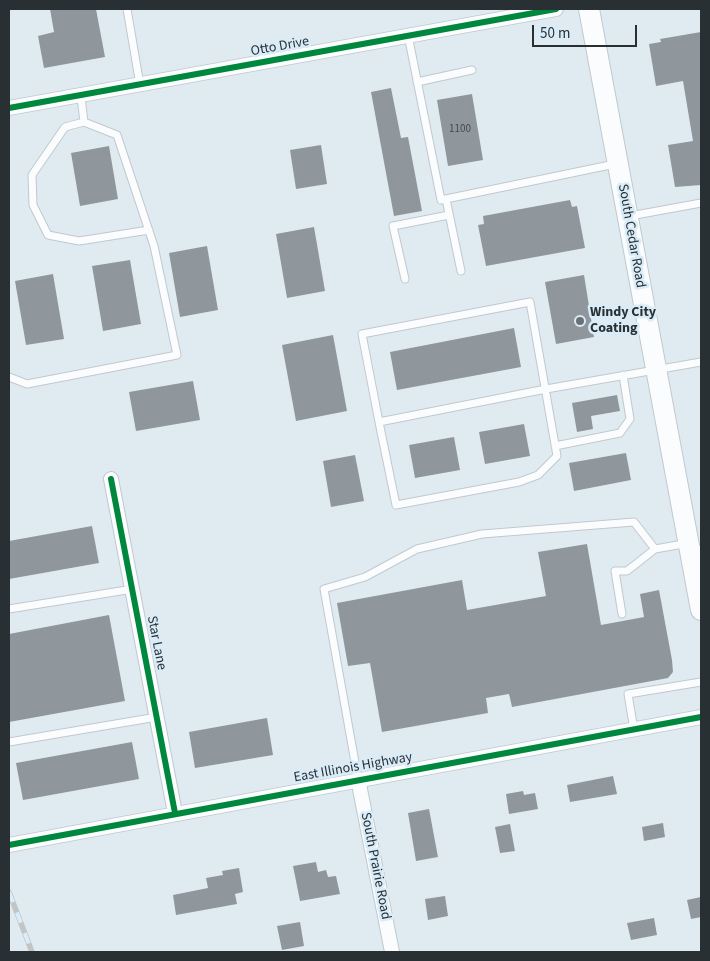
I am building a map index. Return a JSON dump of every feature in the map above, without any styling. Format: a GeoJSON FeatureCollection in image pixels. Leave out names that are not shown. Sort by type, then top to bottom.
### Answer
{"type":"FeatureCollection","features":[{"type":"Feature","properties":{"kind":"main road","name":"South Cedar Road"},"geometry":{"type":"LineString","coordinates":[[589,9],[656,370],[695,547],[701,609]]}},
{"type":"Feature","properties":{"kind":"street","name":"Otto Drive"},"geometry":{"type":"LineString","coordinates":[[9,108],[81,97],[140,84],[556,9]]}},
{"type":"Feature","properties":{"kind":"street","name":"Star Lane"},"geometry":{"type":"LineString","coordinates":[[111,479],[174,812]]}},
{"type":"Feature","properties":{"kind":"street","name":"East Illinois Highway"},"geometry":{"type":"LineString","coordinates":[[9,845],[174,812],[701,717]]}},
{"type":"Feature","properties":{"kind":"street","name":"South Prairie Road"},"geometry":{"type":"LineString","coordinates":[[358,779],[392,952]]}},
{"type":"Feature","properties":{"kind":"lane"},"geometry":{"type":"LineString","coordinates":[[126,9],[140,84]]}},
{"type":"Feature","properties":{"kind":"lane"},"geometry":{"type":"LineString","coordinates":[[408,35],[441,200],[618,163]]}},
{"type":"Feature","properties":{"kind":"lane"},"geometry":{"type":"LineString","coordinates":[[417,82],[472,70]]}},
{"type":"Feature","properties":{"kind":"lane"},"geometry":{"type":"LineString","coordinates":[[81,97],[84,122]]}},
{"type":"Feature","properties":{"kind":"lane"},"geometry":{"type":"LineString","coordinates":[[9,378],[27,384],[177,355],[149,230],[117,135],[84,122],[64,127],[32,175],[33,205],[48,235],[79,241],[149,230]]}},
{"type":"Feature","properties":{"kind":"lane"},"geometry":{"type":"LineString","coordinates":[[446,199],[461,271]]}},
{"type":"Feature","properties":{"kind":"lane"},"geometry":{"type":"LineString","coordinates":[[628,216],[701,202]]}},
{"type":"Feature","properties":{"kind":"lane"},"geometry":{"type":"LineString","coordinates":[[405,279],[392,226],[450,215]]}},
{"type":"Feature","properties":{"kind":"lane"},"geometry":{"type":"LineString","coordinates":[[530,302],[557,456],[538,476],[519,482],[396,505],[380,422],[362,334],[530,302]]}},
{"type":"Feature","properties":{"kind":"lane"},"geometry":{"type":"LineString","coordinates":[[380,422],[546,389],[701,362]]}},
{"type":"Feature","properties":{"kind":"lane"},"geometry":{"type":"LineString","coordinates":[[555,446],[620,433],[630,419],[623,375]]}},
{"type":"Feature","properties":{"kind":"lane"},"geometry":{"type":"LineString","coordinates":[[358,779],[324,589],[365,577],[417,549],[482,534],[634,522],[656,550]]}},
{"type":"Feature","properties":{"kind":"lane"},"geometry":{"type":"LineString","coordinates":[[622,614],[615,571],[627,571],[656,550],[695,547]]}},
{"type":"Feature","properties":{"kind":"lane"},"geometry":{"type":"LineString","coordinates":[[9,609],[133,589]]}},
{"type":"Feature","properties":{"kind":"lane"},"geometry":{"type":"LineString","coordinates":[[634,730],[628,694],[701,682]]}},
{"type":"Feature","properties":{"kind":"lane"},"geometry":{"type":"LineString","coordinates":[[9,742],[157,717]]}},
{"type":"Feature","properties":{"kind":"building"},"geometry":{"type":"Polygon","coordinates":[[[50,9],[96,9],[105,57],[44,68],[38,36],[54,32],[50,9]]]}},
{"type":"Feature","properties":{"kind":"building"},"geometry":{"type":"Polygon","coordinates":[[[701,32],[701,185],[675,187],[668,145],[693,141],[683,81],[656,86],[649,44],[661,42],[660,39],[701,32]]]}},
{"type":"Feature","properties":{"kind":"building"},"geometry":{"type":"Polygon","coordinates":[[[391,88],[401,138],[408,137],[422,211],[394,216],[371,92],[391,88]]]}},
{"type":"Feature","properties":{"kind":"building"},"geometry":{"type":"Polygon","coordinates":[[[472,94],[483,160],[448,166],[437,100],[472,94]]]}},
{"type":"Feature","properties":{"kind":"building"},"geometry":{"type":"Polygon","coordinates":[[[321,145],[327,184],[296,189],[290,150],[321,145]]]}},
{"type":"Feature","properties":{"kind":"building"},"geometry":{"type":"Polygon","coordinates":[[[109,146],[118,199],[80,206],[71,153],[109,146]]]}},
{"type":"Feature","properties":{"kind":"building"},"geometry":{"type":"Polygon","coordinates":[[[570,200],[572,207],[577,206],[585,248],[486,266],[478,225],[484,224],[483,216],[570,200]]]}},
{"type":"Feature","properties":{"kind":"building"},"geometry":{"type":"Polygon","coordinates":[[[314,227],[325,291],[287,298],[276,234],[314,227]]]}},
{"type":"Feature","properties":{"kind":"building"},"geometry":{"type":"Polygon","coordinates":[[[207,246],[218,310],[180,317],[169,253],[207,246]]]}},
{"type":"Feature","properties":{"kind":"building"},"geometry":{"type":"Polygon","coordinates":[[[130,260],[141,324],[103,331],[92,266],[130,260]]]}},
{"type":"Feature","properties":{"kind":"building"},"geometry":{"type":"Polygon","coordinates":[[[53,274],[64,339],[26,345],[15,281],[53,274]]]}},
{"type":"Feature","properties":{"kind":"building"},"geometry":{"type":"Polygon","coordinates":[[[584,275],[594,337],[556,344],[545,282],[584,275]]]}},
{"type":"Feature","properties":{"kind":"building"},"geometry":{"type":"Polygon","coordinates":[[[514,328],[521,367],[397,390],[390,352],[514,328]]]}},
{"type":"Feature","properties":{"kind":"building"},"geometry":{"type":"Polygon","coordinates":[[[333,335],[347,411],[296,421],[282,345],[333,335]]]}},
{"type":"Feature","properties":{"kind":"building"},"geometry":{"type":"Polygon","coordinates":[[[193,381],[200,420],[136,431],[129,392],[193,381]]]}},
{"type":"Feature","properties":{"kind":"building"},"geometry":{"type":"Polygon","coordinates":[[[617,395],[620,411],[591,416],[593,429],[577,432],[572,403],[617,395]]]}},
{"type":"Feature","properties":{"kind":"building"},"geometry":{"type":"Polygon","coordinates":[[[524,424],[530,456],[485,464],[479,432],[524,424]]]}},
{"type":"Feature","properties":{"kind":"building"},"geometry":{"type":"Polygon","coordinates":[[[454,437],[460,470],[415,478],[409,445],[454,437]]]}},
{"type":"Feature","properties":{"kind":"building"},"geometry":{"type":"Polygon","coordinates":[[[626,453],[631,480],[574,491],[569,463],[626,453]]]}},
{"type":"Feature","properties":{"kind":"building"},"geometry":{"type":"Polygon","coordinates":[[[355,455],[364,501],[331,507],[323,461],[355,455]]]}},
{"type":"Feature","properties":{"kind":"building"},"geometry":{"type":"Polygon","coordinates":[[[92,526],[99,563],[9,579],[9,541],[92,526]]]}},
{"type":"Feature","properties":{"kind":"building"},"geometry":{"type":"Polygon","coordinates":[[[587,544],[601,625],[644,617],[640,594],[659,590],[672,660],[673,672],[668,678],[512,707],[509,694],[486,698],[488,713],[382,732],[370,663],[348,666],[337,603],[462,580],[467,610],[546,596],[538,552],[587,544]]]}},
{"type":"Feature","properties":{"kind":"building"},"geometry":{"type":"Polygon","coordinates":[[[109,615],[125,701],[9,722],[9,634],[109,615]]]}},
{"type":"Feature","properties":{"kind":"building"},"geometry":{"type":"Polygon","coordinates":[[[267,718],[273,755],[195,768],[189,732],[267,718]]]}},
{"type":"Feature","properties":{"kind":"building"},"geometry":{"type":"Polygon","coordinates":[[[132,742],[139,779],[23,800],[16,763],[132,742]]]}},
{"type":"Feature","properties":{"kind":"building"},"geometry":{"type":"Polygon","coordinates":[[[613,776],[617,794],[570,802],[567,785],[613,776]]]}},
{"type":"Feature","properties":{"kind":"building"},"geometry":{"type":"Polygon","coordinates":[[[523,791],[524,795],[535,793],[538,809],[509,814],[506,794],[523,791]]]}},
{"type":"Feature","properties":{"kind":"building"},"geometry":{"type":"Polygon","coordinates":[[[429,809],[438,857],[416,861],[408,813],[429,809]]]}},
{"type":"Feature","properties":{"kind":"building"},"geometry":{"type":"Polygon","coordinates":[[[663,823],[665,837],[644,841],[642,827],[663,823]]]}},
{"type":"Feature","properties":{"kind":"building"},"geometry":{"type":"Polygon","coordinates":[[[510,824],[515,851],[500,853],[495,827],[510,824]]]}},
{"type":"Feature","properties":{"kind":"building"},"geometry":{"type":"Polygon","coordinates":[[[316,862],[318,872],[326,870],[328,877],[336,876],[340,894],[300,901],[293,866],[316,862]]]}},
{"type":"Feature","properties":{"kind":"building"},"geometry":{"type":"Polygon","coordinates":[[[239,868],[243,892],[235,894],[237,904],[176,915],[173,895],[208,888],[206,878],[223,875],[222,871],[239,868]]]}},
{"type":"Feature","properties":{"kind":"building"},"geometry":{"type":"Polygon","coordinates":[[[445,896],[448,916],[428,920],[425,899],[445,896]]]}},
{"type":"Feature","properties":{"kind":"building"},"geometry":{"type":"Polygon","coordinates":[[[701,897],[701,917],[691,919],[687,900],[701,897]]]}},
{"type":"Feature","properties":{"kind":"building"},"geometry":{"type":"Polygon","coordinates":[[[654,918],[657,935],[631,940],[627,923],[654,918]]]}},
{"type":"Feature","properties":{"kind":"building"},"geometry":{"type":"Polygon","coordinates":[[[300,922],[304,946],[282,950],[277,926],[300,922]]]}},
{"type":"Feature","properties":{"kind":"railway"},"geometry":{"type":"LineString","coordinates":[[9,892],[32,952]]}},
{"type":"Feature","properties":{"kind":"cycle path"},"geometry":{"type":"LineString","coordinates":[[9,108],[556,9]]}},
{"type":"Feature","properties":{"kind":"cycle path"},"geometry":{"type":"LineString","coordinates":[[111,479],[175,813]]}},
{"type":"Feature","properties":{"kind":"cycle path"},"geometry":{"type":"LineString","coordinates":[[9,845],[701,717]]}},
{"type":"Feature","properties":{"kind":"place","name":"Windy City Coating"},"geometry":{"type":"Point","coordinates":[580,321]}}]}
